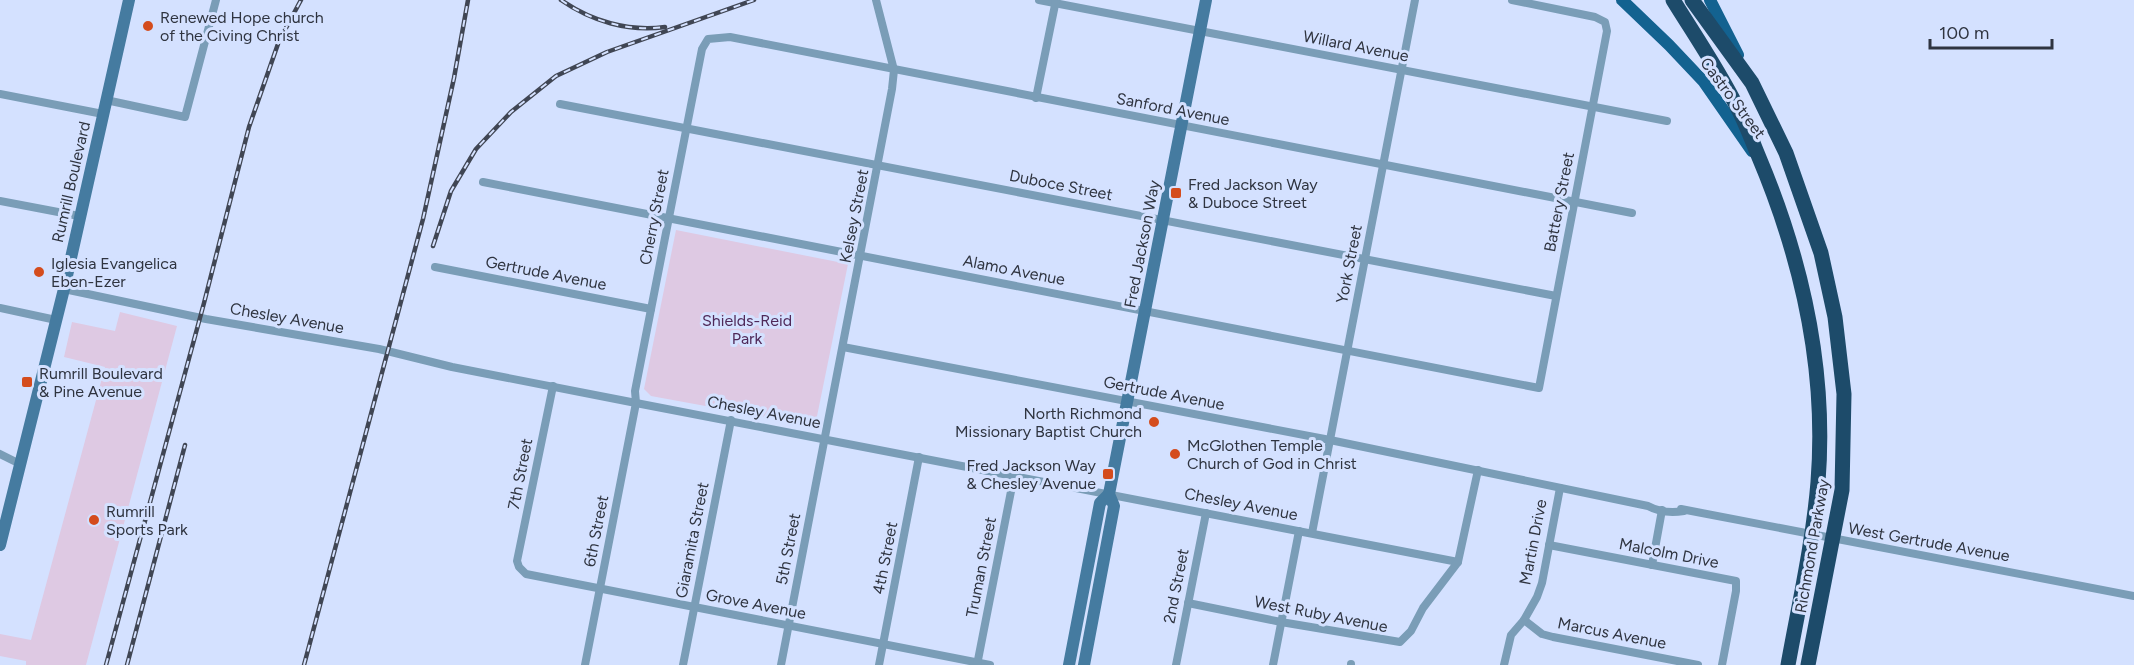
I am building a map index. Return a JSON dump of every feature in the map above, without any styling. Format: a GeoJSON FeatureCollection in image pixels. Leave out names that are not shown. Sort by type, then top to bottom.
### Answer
{"type":"FeatureCollection","features":[{"type":"Feature","properties":{"kind":"highway","name":"Richmond Parkway"},"geometry":{"type":"LineString","coordinates":[[1673,0],[1737,105],[1774,191],[1791,242],[1810,322],[1820,396],[1818,483],[1812,536],[1788,665]]}},
{"type":"Feature","properties":{"kind":"highway","name":"Richmond Parkway"},"geometry":{"type":"LineString","coordinates":[[1692,0],[1752,83],[1786,153],[1821,253],[1834,317],[1841,365],[1844,431],[1842,490],[1839,515],[1832,539],[1808,665]]}},
{"type":"Feature","properties":{"kind":"main road","name":"Castro Street"},"geometry":{"type":"LineString","coordinates":[[1622,0],[1704,82],[1763,167]]}},
{"type":"Feature","properties":{"kind":"main road","name":"Castro Street"},"geometry":{"type":"LineString","coordinates":[[1710,0],[1752,83]]}},
{"type":"Feature","properties":{"kind":"street","name":"Rumrill Boulevard"},"geometry":{"type":"LineString","coordinates":[[0,545],[64,289],[129,0]]}},
{"type":"Feature","properties":{"kind":"street"},"geometry":{"type":"LineString","coordinates":[[105,100],[185,117],[216,0]]}},
{"type":"Feature","properties":{"kind":"street","name":"Kelsey Street"},"geometry":{"type":"LineString","coordinates":[[825,439],[892,89],[894,70],[876,0]]}},
{"type":"Feature","properties":{"kind":"street","name":"Willard Avenue"},"geometry":{"type":"LineString","coordinates":[[1039,0],[1667,121]]}},
{"type":"Feature","properties":{"kind":"street","name":"Fred Jackson Way"},"geometry":{"type":"LineString","coordinates":[[1069,665],[1100,503],[1109,494],[1206,0]]}},
{"type":"Feature","properties":{"kind":"street","name":"York Street"},"geometry":{"type":"LineString","coordinates":[[1312,533],[1415,0]]}},
{"type":"Feature","properties":{"kind":"street","name":"Battery Street"},"geometry":{"type":"LineString","coordinates":[[1512,0],[1595,16],[1605,22],[1607,31],[1539,388]]}},
{"type":"Feature","properties":{"kind":"street"},"geometry":{"type":"LineString","coordinates":[[1036,98],[1055,2]]}},
{"type":"Feature","properties":{"kind":"street","name":"Sanford Avenue"},"geometry":{"type":"LineString","coordinates":[[708,39],[730,38],[1632,213]]}},
{"type":"Feature","properties":{"kind":"street","name":"Cherry Street"},"geometry":{"type":"LineString","coordinates":[[636,403],[635,391],[668,218],[702,49],[708,39]]}},
{"type":"Feature","properties":{"kind":"street"},"geometry":{"type":"LineString","coordinates":[[0,94],[103,114]]}},
{"type":"Feature","properties":{"kind":"street","name":"Duboce Street"},"geometry":{"type":"LineString","coordinates":[[560,104],[1556,296]]}},
{"type":"Feature","properties":{"kind":"street","name":"Alamo Avenue"},"geometry":{"type":"LineString","coordinates":[[483,182],[1539,388]]}},
{"type":"Feature","properties":{"kind":"street"},"geometry":{"type":"LineString","coordinates":[[0,201],[79,216]]}},
{"type":"Feature","properties":{"kind":"street","name":"Gertrude Avenue"},"geometry":{"type":"LineString","coordinates":[[435,267],[651,309]]}},
{"type":"Feature","properties":{"kind":"street","name":"Chesley Avenue"},"geometry":{"type":"LineString","coordinates":[[64,289],[206,319],[369,347],[453,367],[1458,562]]}},
{"type":"Feature","properties":{"kind":"street"},"geometry":{"type":"LineString","coordinates":[[0,308],[56,320]]}},
{"type":"Feature","properties":{"kind":"street","name":"Gertrude Avenue"},"geometry":{"type":"LineString","coordinates":[[843,347],[1478,470]]}},
{"type":"Feature","properties":{"kind":"street","name":"7th Street"},"geometry":{"type":"LineString","coordinates":[[519,567],[517,561],[553,386]]}},
{"type":"Feature","properties":{"kind":"street","name":"6th Street"},"geometry":{"type":"LineString","coordinates":[[585,665],[636,403]]}},
{"type":"Feature","properties":{"kind":"street","name":"Giaramita Street"},"geometry":{"type":"LineString","coordinates":[[683,665],[731,420]]}},
{"type":"Feature","properties":{"kind":"street","name":"5th Street"},"geometry":{"type":"LineString","coordinates":[[781,665],[825,439]]}},
{"type":"Feature","properties":{"kind":"street"},"geometry":{"type":"LineString","coordinates":[[0,454],[20,464]]}},
{"type":"Feature","properties":{"kind":"street","name":"4th Street"},"geometry":{"type":"LineString","coordinates":[[879,665],[919,457]]}},
{"type":"Feature","properties":{"kind":"street","name":"West Gertrude Avenue"},"geometry":{"type":"LineString","coordinates":[[1478,470],[1662,510],[1683,511],[2134,596]]}},
{"type":"Feature","properties":{"kind":"street","name":"West Ruby Avenue"},"geometry":{"type":"LineString","coordinates":[[1188,603],[1281,622],[1400,642],[1458,562],[1478,470]]}},
{"type":"Feature","properties":{"kind":"street","name":"Truman Street"},"geometry":{"type":"LineString","coordinates":[[978,664],[1014,476]]}},
{"type":"Feature","properties":{"kind":"street","name":"Martin Drive"},"geometry":{"type":"LineString","coordinates":[[1504,665],[1511,635],[1524,620],[1538,597],[1560,488]]}},
{"type":"Feature","properties":{"kind":"street","name":"Fred Jackson Way"},"geometry":{"type":"LineString","coordinates":[[1084,665],[1114,506],[1109,494]]}},
{"type":"Feature","properties":{"kind":"street","name":"West Gertrude Avenue"},"geometry":{"type":"LineString","coordinates":[[1648,506],[1656,504],[1676,507],[1683,511]]}},
{"type":"Feature","properties":{"kind":"street"},"geometry":{"type":"LineString","coordinates":[[1652,565],[1662,510]]}},
{"type":"Feature","properties":{"kind":"street","name":"2nd Street"},"geometry":{"type":"LineString","coordinates":[[1176,665],[1206,513]]}},
{"type":"Feature","properties":{"kind":"street"},"geometry":{"type":"LineString","coordinates":[[1273,665],[1299,531]]}},
{"type":"Feature","properties":{"kind":"street","name":"Malcolm Drive"},"geometry":{"type":"LineString","coordinates":[[1549,545],[1736,581],[1722,665]]}},
{"type":"Feature","properties":{"kind":"street","name":"Grove Avenue"},"geometry":{"type":"LineString","coordinates":[[519,567],[526,574],[990,665]]}},
{"type":"Feature","properties":{"kind":"street","name":"Marcus Avenue"},"geometry":{"type":"LineString","coordinates":[[1524,620],[1542,634],[1553,637],[1698,665]]}},
{"type":"Feature","properties":{"kind":"green space","name":"Shields-Reid Park"},"geometry":{"type":"Polygon","coordinates":[[[676,230],[848,264],[815,426],[651,396],[644,389],[676,230]]]}},
{"type":"Feature","properties":{"kind":"green space","name":"Rumrill Sports Park"},"geometry":{"type":"Polygon","coordinates":[[[120,312],[177,326],[86,665],[26,665],[26,661],[0,656],[0,634],[31,640],[105,367],[64,357],[72,322],[115,331],[120,312]]]}},
{"type":"Feature","properties":{"kind":"railway"},"geometry":{"type":"LineString","coordinates":[[106,665],[249,127],[279,41],[301,0]]}},
{"type":"Feature","properties":{"kind":"railway"},"geometry":{"type":"LineString","coordinates":[[304,665],[423,219],[454,78],[468,0]]}},
{"type":"Feature","properties":{"kind":"railway"},"geometry":{"type":"LineString","coordinates":[[561,0],[585,14],[610,23],[637,28],[665,27]]}},
{"type":"Feature","properties":{"kind":"railway"},"geometry":{"type":"LineString","coordinates":[[433,246],[451,191],[476,149],[511,112],[556,76],[607,52],[754,0]]}},
{"type":"Feature","properties":{"kind":"railway"},"geometry":{"type":"LineString","coordinates":[[127,665],[185,445]]}},
{"type":"Feature","properties":{"kind":"place","name":"Renewed Hope church of the Civing Christ"},"geometry":{"type":"Point","coordinates":[148,26]}},
{"type":"Feature","properties":{"kind":"place","name":"Fred Jackson Way & Duboce Street"},"geometry":{"type":"Point","coordinates":[1176,193]}},
{"type":"Feature","properties":{"kind":"place","name":"Iglesia Evangelica Eben-Ezer"},"geometry":{"type":"Point","coordinates":[39,272]}},
{"type":"Feature","properties":{"kind":"place","name":"Rumrill Boulevard & Pine Avenue"},"geometry":{"type":"Point","coordinates":[27,382]}},
{"type":"Feature","properties":{"kind":"place","name":"North Richmond Missionary Baptist Church"},"geometry":{"type":"Point","coordinates":[1154,422]}},
{"type":"Feature","properties":{"kind":"place","name":"McGlothen Temple Church of God in Christ"},"geometry":{"type":"Point","coordinates":[1175,454]}},
{"type":"Feature","properties":{"kind":"place","name":"Fred Jackson Way & Chesley Avenue"},"geometry":{"type":"Point","coordinates":[1108,474]}},
{"type":"Feature","properties":{"kind":"place","name":"Rumrill Sports Park"},"geometry":{"type":"Point","coordinates":[94,520]}}]}
